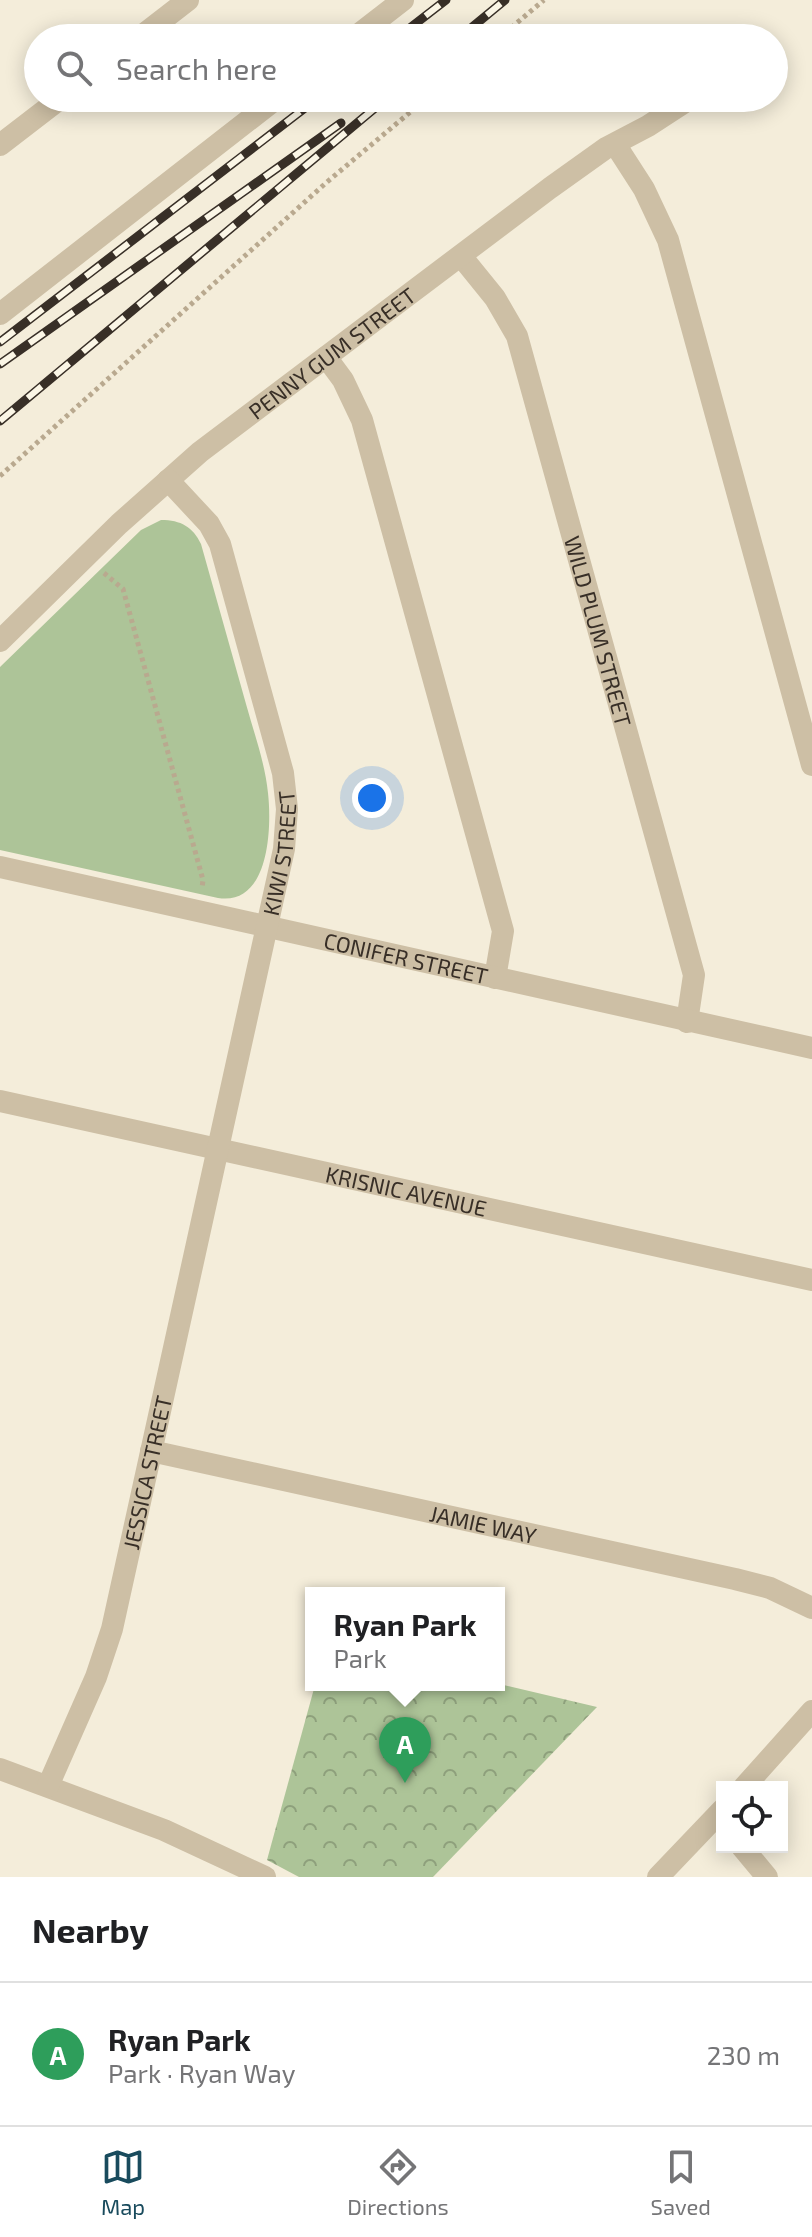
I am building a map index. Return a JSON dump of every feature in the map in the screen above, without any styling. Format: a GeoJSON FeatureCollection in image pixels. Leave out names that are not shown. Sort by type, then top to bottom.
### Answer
{"type":"FeatureCollection","features":[{"type":"Feature","properties":{"kind":"street"},"geometry":{"type":"LineString","coordinates":[[157,24],[188,0]]}},
{"type":"Feature","properties":{"kind":"street"},"geometry":{"type":"LineString","coordinates":[[372,24],[403,0]]}},
{"type":"Feature","properties":{"kind":"street"},"geometry":{"type":"LineString","coordinates":[[0,145],[43,112]]}},
{"type":"Feature","properties":{"kind":"street"},"geometry":{"type":"LineString","coordinates":[[0,314],[259,112]]}},
{"type":"Feature","properties":{"kind":"street","name":"PENNY GUM STREET"},"geometry":{"type":"LineString","coordinates":[[0,641],[85,557],[200,452],[550,188],[668,112]]}},
{"type":"Feature","properties":{"kind":"street"},"geometry":{"type":"LineString","coordinates":[[615,144],[644,189],[668,240],[812,765]]}},
{"type":"Feature","properties":{"kind":"street","name":"WILD PLUM STREET"},"geometry":{"type":"LineString","coordinates":[[461,256],[495,298],[517,336],[694,975],[687,1022]]}},
{"type":"Feature","properties":{"kind":"street"},"geometry":{"type":"LineString","coordinates":[[326,357],[343,380],[362,420],[503,931],[495,978]]}},
{"type":"Feature","properties":{"kind":"street","name":"KIWI STREET"},"geometry":{"type":"LineString","coordinates":[[168,480],[209,524],[220,544],[283,773],[287,809],[284,849],[216,1149]]}},
{"type":"Feature","properties":{"kind":"street","name":"CONIFER STREET"},"geometry":{"type":"LineString","coordinates":[[0,867],[812,1048]]}},
{"type":"Feature","properties":{"kind":"street","name":"KRISNIC AVENUE"},"geometry":{"type":"LineString","coordinates":[[0,1101],[812,1280]]}},
{"type":"Feature","properties":{"kind":"street","name":"JESSICA STREET"},"geometry":{"type":"LineString","coordinates":[[48,1786],[96,1677],[112,1629],[216,1149]]}},
{"type":"Feature","properties":{"kind":"street","name":"JAMIE WAY"},"geometry":{"type":"LineString","coordinates":[[151,1451],[735,1579],[770,1588],[812,1608]]}},
{"type":"Feature","properties":{"kind":"street"},"geometry":{"type":"LineString","coordinates":[[749,1781],[812,1711]]}},
{"type":"Feature","properties":{"kind":"street"},"geometry":{"type":"LineString","coordinates":[[0,1769],[164,1830],[265,1877]]}},
{"type":"Feature","properties":{"kind":"street"},"geometry":{"type":"LineString","coordinates":[[658,1877],[716,1820]]}},
{"type":"Feature","properties":{"kind":"street"},"geometry":{"type":"LineString","coordinates":[[747,1853],[767,1877]]}},
{"type":"Feature","properties":{"kind":"path"},"geometry":{"type":"LineString","coordinates":[[516,24],[544,0]]}},
{"type":"Feature","properties":{"kind":"path"},"geometry":{"type":"LineString","coordinates":[[0,476],[327,182],[410,112]]}},
{"type":"Feature","properties":{"kind":"path"},"geometry":{"type":"LineString","coordinates":[[85,557],[123,589],[203,880],[197,911]]}},
{"type":"Feature","properties":{"kind":"green space"},"geometry":{"type":"Polygon","coordinates":[[[161,520],[186,526],[201,544],[264,771],[269,826],[264,862],[248,890],[235,897],[218,898],[0,850],[0,667],[141,530],[161,520]]]}},
{"type":"Feature","properties":{"kind":"green space"},"geometry":{"type":"Polygon","coordinates":[[[505,1685],[597,1707],[433,1877],[299,1877],[267,1860],[313,1691],[505,1691],[505,1685]]]}},
{"type":"Feature","properties":{"kind":"railway"},"geometry":{"type":"LineString","coordinates":[[415,24],[446,0]]}},
{"type":"Feature","properties":{"kind":"railway"},"geometry":{"type":"LineString","coordinates":[[476,24],[505,0]]}},
{"type":"Feature","properties":{"kind":"railway"},"geometry":{"type":"LineString","coordinates":[[0,342],[300,112]]}},
{"type":"Feature","properties":{"kind":"railway"},"geometry":{"type":"LineString","coordinates":[[0,421],[370,112]]}},
{"type":"Feature","properties":{"kind":"railway"},"geometry":{"type":"LineString","coordinates":[[0,364],[341,123]]}},
{"type":"Feature","properties":{"kind":"place","name":"Ryan Park"},"geometry":{"type":"Point","coordinates":[405,1783]}}]}
